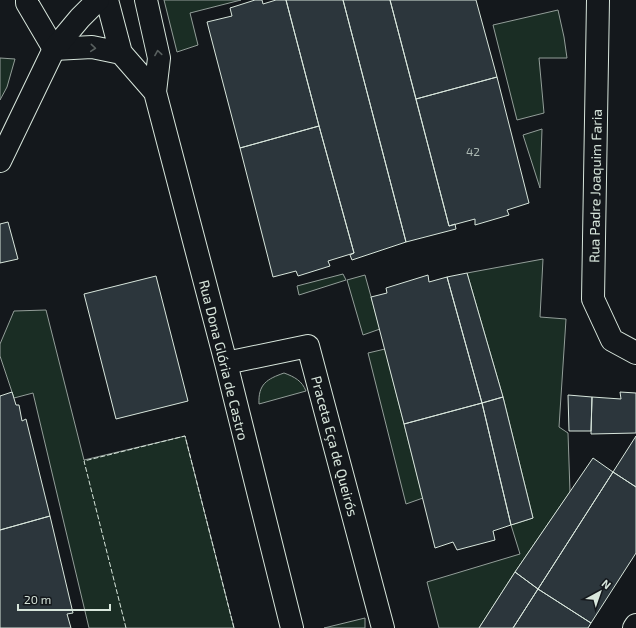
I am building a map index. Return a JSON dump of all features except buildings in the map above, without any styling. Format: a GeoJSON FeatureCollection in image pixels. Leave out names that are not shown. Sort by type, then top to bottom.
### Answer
{"type":"FeatureCollection","features":[{"type":"Feature","properties":{"kind":"street"},"geometry":{"type":"LineString","coordinates":[[27,0],[54,49]]}},
{"type":"Feature","properties":{"kind":"street"},"geometry":{"type":"LineString","coordinates":[[0,161],[54,49],[80,18],[98,0]]}},
{"type":"Feature","properties":{"kind":"street","name":"Rua Dona Glória de Castro"},"geometry":{"type":"LineString","coordinates":[[107,0],[121,52],[155,92]]}},
{"type":"Feature","properties":{"kind":"street","name":"Rua Dona Glória de Castro"},"geometry":{"type":"LineString","coordinates":[[146,0],[159,58],[155,92],[226,363],[292,628]]}},
{"type":"Feature","properties":{"kind":"street","name":"Rua Padre Joaquim Faria"},"geometry":{"type":"LineString","coordinates":[[598,0],[593,299],[612,340],[636,353]]}},
{"type":"Feature","properties":{"kind":"street"},"geometry":{"type":"LineString","coordinates":[[54,49],[92,48],[121,52]]}},
{"type":"Feature","properties":{"kind":"street","name":"Praceta Eça de Queirós"},"geometry":{"type":"LineString","coordinates":[[226,363],[308,346],[383,628]]}},
{"type":"Feature","properties":{"kind":"street"},"geometry":{"type":"LineString","coordinates":[[634,628],[636,624]]}},
{"type":"Feature","properties":{"kind":"green space"},"geometry":{"type":"Polygon","coordinates":[[[164,0],[241,0],[190,13],[198,45],[177,52],[164,0]]]}},
{"type":"Feature","properties":{"kind":"green space"},"geometry":{"type":"Polygon","coordinates":[[[558,10],[567,58],[539,58],[544,113],[517,120],[493,25],[558,10]]]}},
{"type":"Feature","properties":{"kind":"green space"},"geometry":{"type":"Polygon","coordinates":[[[0,58],[15,59],[7,87],[0,100],[0,58]]]}},
{"type":"Feature","properties":{"kind":"green space"},"geometry":{"type":"Polygon","coordinates":[[[542,129],[540,188],[523,135],[542,129]]]}},
{"type":"Feature","properties":{"kind":"green space"},"geometry":{"type":"Polygon","coordinates":[[[543,259],[540,317],[566,319],[559,427],[568,433],[570,492],[515,572],[479,628],[439,628],[427,582],[520,554],[511,525],[533,518],[503,397],[467,273],[543,259]]]}},
{"type":"Feature","properties":{"kind":"green space"},"geometry":{"type":"Polygon","coordinates":[[[343,274],[346,280],[299,295],[297,286],[343,274]]]}},
{"type":"Feature","properties":{"kind":"green space"},"geometry":{"type":"Polygon","coordinates":[[[365,275],[380,329],[363,335],[347,280],[365,275]]]}},
{"type":"Feature","properties":{"kind":"green space"},"geometry":{"type":"Polygon","coordinates":[[[46,310],[84,460],[185,436],[234,628],[89,628],[33,393],[14,398],[0,356],[0,344],[14,311],[46,310]]]}},
{"type":"Feature","properties":{"kind":"green space"},"geometry":{"type":"Polygon","coordinates":[[[385,349],[423,498],[406,504],[368,353],[385,349]]]}},
{"type":"Feature","properties":{"kind":"green space"},"geometry":{"type":"Polygon","coordinates":[[[284,373],[298,380],[306,391],[259,404],[260,392],[265,383],[268,380],[284,373]]]}},
{"type":"Feature","properties":{"kind":"green space"},"geometry":{"type":"Polygon","coordinates":[[[365,618],[365,628],[324,628],[365,618]]]}},
{"type":"Feature","properties":{"kind":"fence"},"geometry":{"type":"LineString","coordinates":[[126,628],[84,461],[185,436],[234,628]]}}]}
